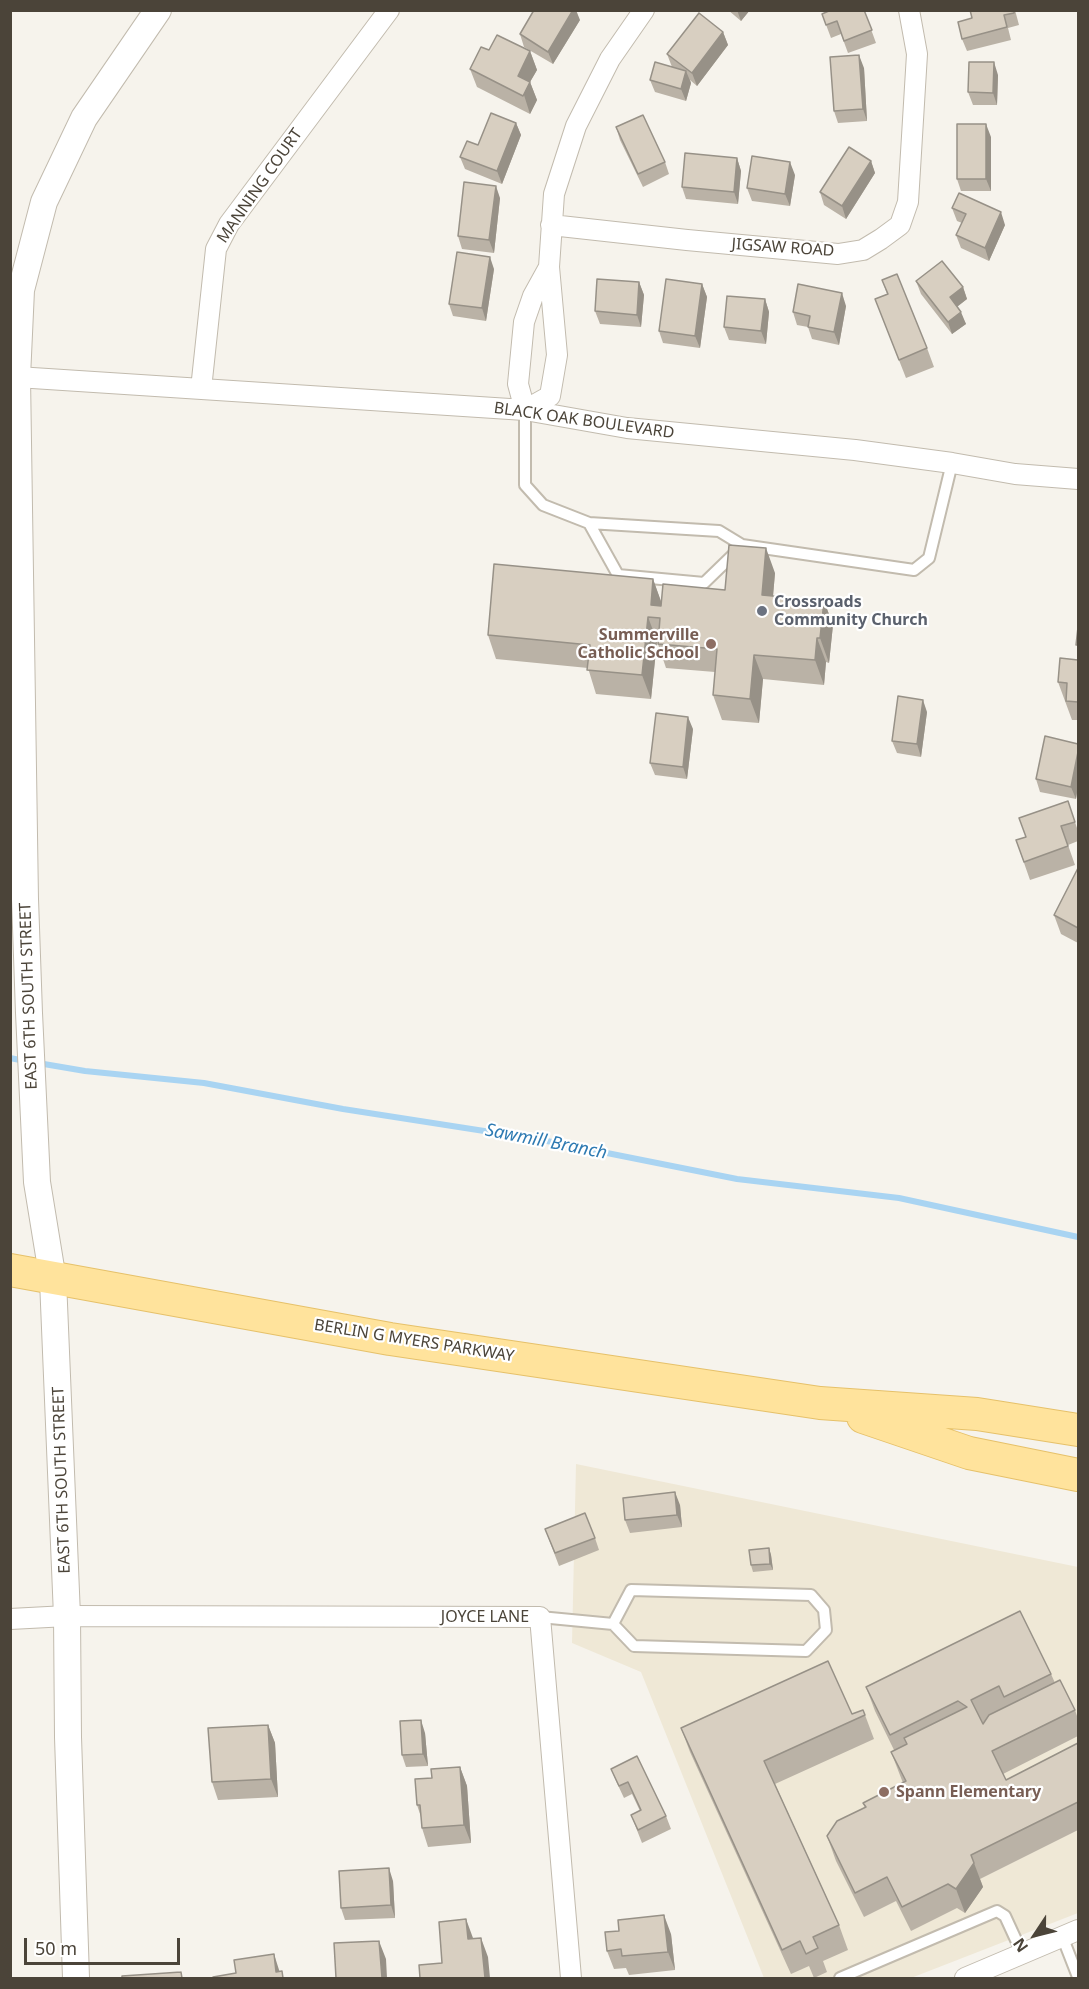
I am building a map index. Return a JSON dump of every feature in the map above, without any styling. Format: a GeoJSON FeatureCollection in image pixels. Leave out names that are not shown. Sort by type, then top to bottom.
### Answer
{"type":"FeatureCollection","features":[{"type":"Feature","properties":{"kind":"main road","name":"BERLIN G MYERS PARKWAY"},"geometry":{"type":"LineString","coordinates":[[10,1270],[53,1280],[390,1339],[820,1402],[977,1413],[1078,1430]]}},
{"type":"Feature","properties":{"kind":"main road","name":"BERLIN G MYERS PARKWAY"},"geometry":{"type":"LineString","coordinates":[[820,1402],[969,1453],[1078,1475]]}},
{"type":"Feature","properties":{"kind":"street","name":"EAST 6TH SOUTH STREET"},"geometry":{"type":"LineString","coordinates":[[76,1978],[68,1737],[67,1616],[53,1280],[37,1182],[29,1013],[15,515],[16,376],[21,291],[44,202],[84,118],[158,10]]}},
{"type":"Feature","properties":{"kind":"street","name":"MANNING COURT"},"geometry":{"type":"LineString","coordinates":[[201,389],[216,249],[229,224],[389,10]]}},
{"type":"Feature","properties":{"kind":"street"},"geometry":{"type":"LineString","coordinates":[[549,267],[533,296],[524,322],[518,384],[525,410],[550,396],[557,355],[549,267],[554,194],[576,126],[610,59],[644,10]]}},
{"type":"Feature","properties":{"kind":"street","name":"JIGSAW ROAD"},"geometry":{"type":"LineString","coordinates":[[551,225],[838,254],[863,250],[900,225],[908,201],[917,54],[909,10]]}},
{"type":"Feature","properties":{"kind":"street","name":"BLACK OAK BOULEVARD"},"geometry":{"type":"LineString","coordinates":[[16,376],[525,410],[627,428],[855,450],[1015,474],[1078,479]]}},
{"type":"Feature","properties":{"kind":"street","name":"JOYCE LANE"},"geometry":{"type":"LineString","coordinates":[[10,1619],[67,1616],[540,1617],[571,1978]]}},
{"type":"Feature","properties":{"kind":"street"},"geometry":{"type":"LineString","coordinates":[[965,1978],[1070,1933]]}},
{"type":"Feature","properties":{"kind":"lane"},"geometry":{"type":"LineString","coordinates":[[525,410],[525,484],[543,505],[589,523],[719,531],[742,545],[914,570],[929,558],[952,463]]}},
{"type":"Feature","properties":{"kind":"lane"},"geometry":{"type":"LineString","coordinates":[[589,523],[618,575],[704,583],[742,545]]}},
{"type":"Feature","properties":{"kind":"lane"},"geometry":{"type":"LineString","coordinates":[[540,1617],[614,1624],[634,1646],[806,1652],[826,1630],[824,1610],[811,1595],[632,1590],[614,1624]]}},
{"type":"Feature","properties":{"kind":"lane"},"geometry":{"type":"LineString","coordinates":[[840,1978],[997,1911],[1005,1916],[1022,1953]]}},
{"type":"Feature","properties":{"kind":"lane"},"geometry":{"type":"LineString","coordinates":[[1070,1933],[1078,1977]]}},
{"type":"Feature","properties":{"kind":"shaded area","name":"Spann Elementary"},"geometry":{"type":"Polygon","coordinates":[[[576,1464],[1078,1567],[1078,1913],[911,1978],[764,1978],[641,1672],[572,1643],[576,1464]]]}},
{"type":"Feature","properties":{"kind":"building"},"geometry":{"type":"Polygon","coordinates":[[[534,10],[573,10],[548,52],[520,34],[534,10]]]}},
{"type":"Feature","properties":{"kind":"building"},"geometry":{"type":"Polygon","coordinates":[[[831,10],[864,10],[872,30],[844,41],[837,21],[826,25],[822,14],[831,10]]]}},
{"type":"Feature","properties":{"kind":"building"},"geometry":{"type":"Polygon","coordinates":[[[970,10],[1014,10],[1014,13],[1004,15],[1007,27],[962,39],[958,22],[972,18],[970,10]]]}},
{"type":"Feature","properties":{"kind":"building"},"geometry":{"type":"Polygon","coordinates":[[[699,13],[723,32],[692,73],[667,54],[699,13]]]}},
{"type":"Feature","properties":{"kind":"building"},"geometry":{"type":"Polygon","coordinates":[[[497,35],[530,51],[518,76],[530,82],[523,96],[470,69],[481,47],[489,50],[497,35]]]}},
{"type":"Feature","properties":{"kind":"building"},"geometry":{"type":"Polygon","coordinates":[[[859,55],[863,109],[834,111],[830,57],[859,55]]]}},
{"type":"Feature","properties":{"kind":"building"},"geometry":{"type":"Polygon","coordinates":[[[655,62],[686,71],[681,89],[650,80],[655,62]]]}},
{"type":"Feature","properties":{"kind":"building"},"geometry":{"type":"Polygon","coordinates":[[[969,62],[994,62],[993,93],[968,92],[969,62]]]}},
{"type":"Feature","properties":{"kind":"building"},"geometry":{"type":"Polygon","coordinates":[[[491,113],[516,123],[497,171],[460,157],[467,141],[478,145],[491,113]]]}},
{"type":"Feature","properties":{"kind":"building"},"geometry":{"type":"Polygon","coordinates":[[[643,115],[665,162],[638,174],[616,127],[643,115]]]}},
{"type":"Feature","properties":{"kind":"building"},"geometry":{"type":"Polygon","coordinates":[[[957,124],[986,124],[986,179],[957,179],[957,124]]]}},
{"type":"Feature","properties":{"kind":"building"},"geometry":{"type":"Polygon","coordinates":[[[849,147],[871,161],[842,206],[820,192],[849,147]]]}},
{"type":"Feature","properties":{"kind":"building"},"geometry":{"type":"Polygon","coordinates":[[[685,153],[737,158],[734,192],[682,187],[685,153]]]}},
{"type":"Feature","properties":{"kind":"building"},"geometry":{"type":"Polygon","coordinates":[[[752,156],[790,162],[785,194],[747,188],[752,156]]]}},
{"type":"Feature","properties":{"kind":"building"},"geometry":{"type":"Polygon","coordinates":[[[464,182],[496,186],[489,240],[458,236],[464,182]]]}},
{"type":"Feature","properties":{"kind":"building"},"geometry":{"type":"Polygon","coordinates":[[[959,193],[1001,212],[985,248],[956,235],[966,214],[952,208],[959,193]]]}},
{"type":"Feature","properties":{"kind":"building"},"geometry":{"type":"Polygon","coordinates":[[[457,252],[490,257],[482,308],[449,304],[457,252]]]}},
{"type":"Feature","properties":{"kind":"building"},"geometry":{"type":"Polygon","coordinates":[[[942,261],[963,287],[950,297],[961,312],[948,322],[916,281],[942,261]]]}},
{"type":"Feature","properties":{"kind":"building"},"geometry":{"type":"Polygon","coordinates":[[[897,274],[927,348],[899,360],[875,299],[888,294],[882,280],[897,274]]]}},
{"type":"Feature","properties":{"kind":"building"},"geometry":{"type":"Polygon","coordinates":[[[597,279],[639,282],[637,315],[595,311],[597,279]]]}},
{"type":"Feature","properties":{"kind":"building"},"geometry":{"type":"Polygon","coordinates":[[[666,279],[702,284],[695,336],[659,331],[666,279]]]}},
{"type":"Feature","properties":{"kind":"building"},"geometry":{"type":"Polygon","coordinates":[[[798,284],[842,293],[834,332],[808,327],[810,316],[793,312],[798,284]]]}},
{"type":"Feature","properties":{"kind":"building"},"geometry":{"type":"Polygon","coordinates":[[[727,296],[765,299],[761,331],[724,327],[727,296]]]}},
{"type":"Feature","properties":{"kind":"building"},"geometry":{"type":"Polygon","coordinates":[[[729,545],[766,548],[762,595],[824,601],[815,660],[754,655],[750,699],[713,695],[717,649],[658,644],[660,618],[648,617],[642,675],[587,670],[590,645],[488,635],[494,564],[653,579],[651,605],[661,606],[663,584],[725,590],[729,545]]]}},
{"type":"Feature","properties":{"kind":"building"},"geometry":{"type":"Polygon","coordinates":[[[1060,658],[1078,660],[1078,702],[1066,701],[1067,683],[1058,682],[1060,658]]]}},
{"type":"Feature","properties":{"kind":"building"},"geometry":{"type":"Polygon","coordinates":[[[898,696],[923,700],[917,744],[892,741],[898,696]]]}},
{"type":"Feature","properties":{"kind":"building"},"geometry":{"type":"Polygon","coordinates":[[[656,713],[688,717],[683,767],[650,763],[656,713]]]}},
{"type":"Feature","properties":{"kind":"building"},"geometry":{"type":"Polygon","coordinates":[[[1045,736],[1078,744],[1071,787],[1036,779],[1045,736]]]}},
{"type":"Feature","properties":{"kind":"building"},"geometry":{"type":"Polygon","coordinates":[[[1068,801],[1075,822],[1061,826],[1068,846],[1024,862],[1016,840],[1026,837],[1019,818],[1068,801]]]}},
{"type":"Feature","properties":{"kind":"building"},"geometry":{"type":"Polygon","coordinates":[[[1078,868],[1078,928],[1054,915],[1078,868]]]}},
{"type":"Feature","properties":{"kind":"building"},"geometry":{"type":"Polygon","coordinates":[[[675,1492],[677,1515],[625,1520],[623,1498],[675,1492]]]}},
{"type":"Feature","properties":{"kind":"building"},"geometry":{"type":"Polygon","coordinates":[[[585,1513],[595,1538],[555,1553],[545,1529],[585,1513]]]}},
{"type":"Feature","properties":{"kind":"building"},"geometry":{"type":"Polygon","coordinates":[[[769,1548],[770,1564],[751,1565],[749,1550],[769,1548]]]}},
{"type":"Feature","properties":{"kind":"building"},"geometry":{"type":"Polygon","coordinates":[[[1020,1611],[1051,1674],[1004,1697],[999,1686],[971,1700],[983,1724],[989,1715],[1060,1680],[1075,1710],[992,1751],[1006,1780],[1078,1743],[1078,1802],[971,1855],[974,1863],[956,1889],[948,1884],[902,1907],[887,1877],[855,1893],[827,1836],[837,1821],[866,1807],[863,1803],[906,1781],[891,1752],[907,1744],[904,1738],[967,1707],[958,1701],[890,1735],[866,1687],[1020,1611]]]}},
{"type":"Feature","properties":{"kind":"building"},"geometry":{"type":"Polygon","coordinates":[[[828,1661],[852,1714],[863,1710],[865,1715],[764,1761],[839,1925],[813,1937],[818,1948],[806,1954],[800,1941],[782,1950],[681,1728],[828,1661]]]}},
{"type":"Feature","properties":{"kind":"building"},"geometry":{"type":"Polygon","coordinates":[[[421,1720],[423,1754],[402,1755],[400,1721],[421,1720]]]}},
{"type":"Feature","properties":{"kind":"building"},"geometry":{"type":"Polygon","coordinates":[[[268,1725],[271,1779],[212,1782],[208,1728],[268,1725]]]}},
{"type":"Feature","properties":{"kind":"building"},"geometry":{"type":"Polygon","coordinates":[[[637,1756],[666,1816],[638,1830],[631,1815],[641,1810],[628,1782],[619,1786],[611,1769],[637,1756]]]}},
{"type":"Feature","properties":{"kind":"building"},"geometry":{"type":"Polygon","coordinates":[[[460,1767],[464,1825],[422,1828],[415,1779],[432,1778],[431,1769],[460,1767]]]}},
{"type":"Feature","properties":{"kind":"building"},"geometry":{"type":"Polygon","coordinates":[[[389,1868],[391,1905],[341,1908],[339,1871],[389,1868]]]}},
{"type":"Feature","properties":{"kind":"building"},"geometry":{"type":"Polygon","coordinates":[[[664,1915],[668,1952],[622,1956],[621,1949],[607,1951],[605,1932],[619,1931],[618,1920],[664,1915]]]}},
{"type":"Feature","properties":{"kind":"building"},"geometry":{"type":"Polygon","coordinates":[[[466,1919],[468,1939],[481,1938],[485,1978],[420,1978],[419,1965],[442,1963],[439,1922],[466,1919]]]}},
{"type":"Feature","properties":{"kind":"building"},"geometry":{"type":"Polygon","coordinates":[[[379,1941],[382,1978],[336,1978],[334,1943],[379,1941]]]}},
{"type":"Feature","properties":{"kind":"building"},"geometry":{"type":"Polygon","coordinates":[[[274,1954],[276,1972],[282,1971],[283,1978],[213,1977],[236,1973],[234,1960],[274,1954]]]}},
{"type":"Feature","properties":{"kind":"building"},"geometry":{"type":"Polygon","coordinates":[[[181,1972],[182,1978],[122,1978],[122,1976],[181,1972]]]}},
{"type":"Feature","properties":{"kind":"waterway","name":"Sawmill Branch"},"geometry":{"type":"LineString","coordinates":[[10,1058],[25,1061]]}},
{"type":"Feature","properties":{"kind":"waterway","name":"Sawmill Branch"},"geometry":{"type":"LineString","coordinates":[[38,1063],[85,1071],[204,1083],[343,1109],[542,1140],[737,1179],[899,1198],[1078,1237]]}},
{"type":"Feature","properties":{"kind":"place","name":"Crossroads Community Church"},"geometry":{"type":"Point","coordinates":[762,611]}},
{"type":"Feature","properties":{"kind":"place","name":"Summerville Catholic School"},"geometry":{"type":"Point","coordinates":[711,644]}},
{"type":"Feature","properties":{"kind":"place","name":"Spann Elementary"},"geometry":{"type":"Point","coordinates":[884,1792]}}]}
